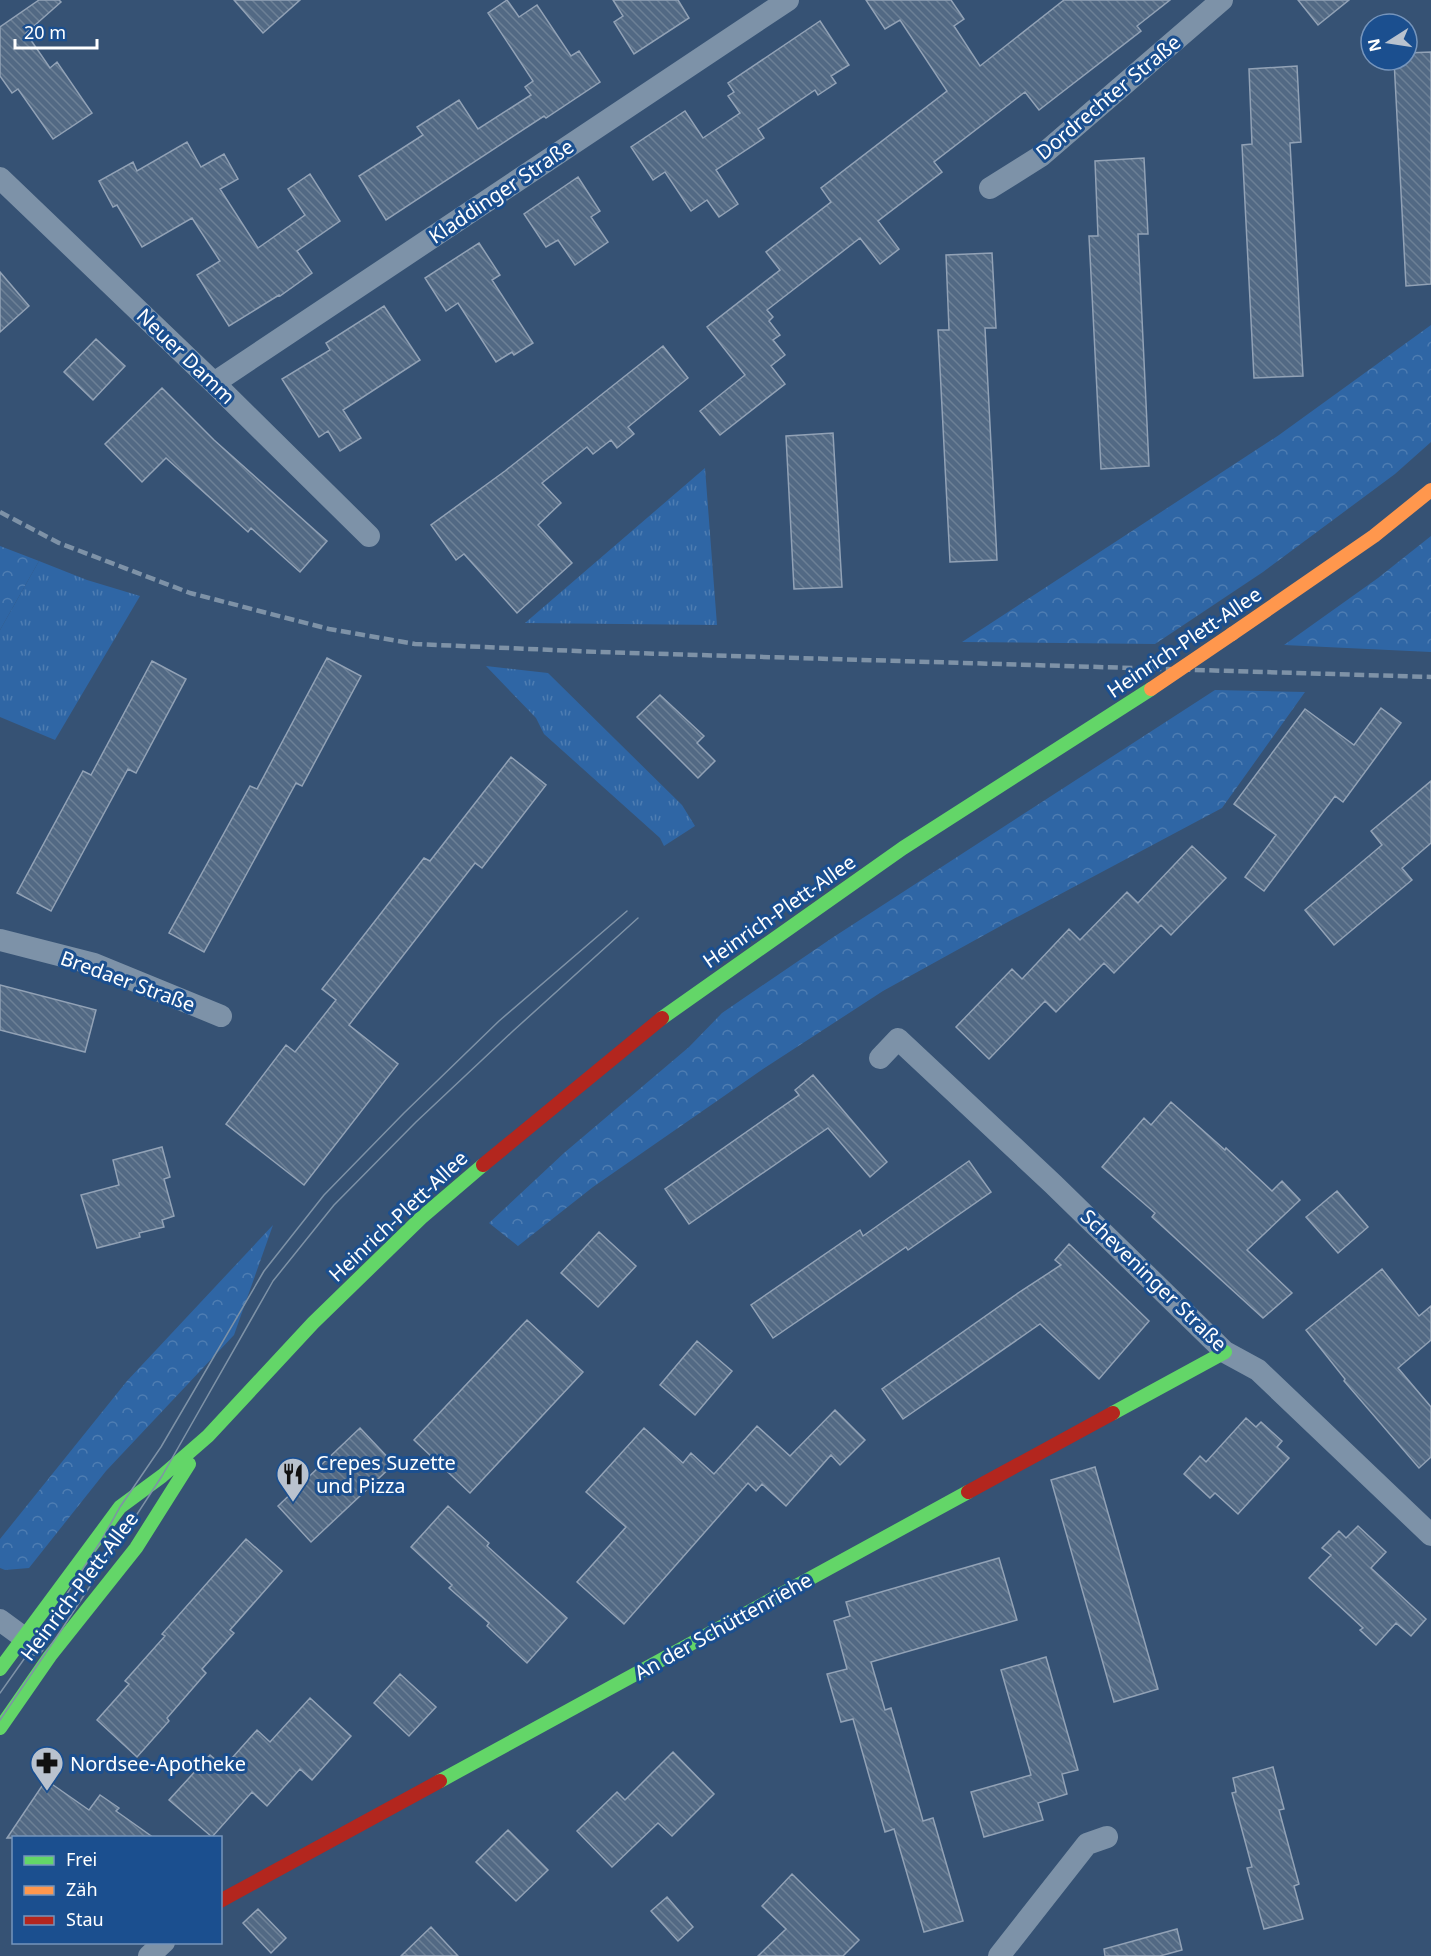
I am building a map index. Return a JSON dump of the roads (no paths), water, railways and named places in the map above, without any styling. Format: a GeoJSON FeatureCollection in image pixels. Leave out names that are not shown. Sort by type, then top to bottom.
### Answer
{"type":"FeatureCollection","features":[{"type":"Feature","properties":{"kind":"main road","name":"Heinrich-Plett-Allee"},"geometry":{"type":"LineString","coordinates":[[0,1669],[120,1507],[162,1476],[208,1436],[313,1323],[421,1218],[521,1132],[662,1018],[814,909],[903,848],[1151,689],[1232,634],[1374,536],[1431,490]]}},
{"type":"Feature","properties":{"kind":"main road","name":"An der Schüttenriehe"},"geometry":{"type":"LineString","coordinates":[[222,1899],[1225,1352]]}},
{"type":"Feature","properties":{"kind":"main road","name":"Heinrich-Plett-Allee"},"geometry":{"type":"LineString","coordinates":[[0,1728],[50,1656],[136,1548],[208,1436]]}},
{"type":"Feature","properties":{"kind":"street","name":"Kladdinger Straße"},"geometry":{"type":"LineString","coordinates":[[214,383],[788,0]]}},
{"type":"Feature","properties":{"kind":"street","name":"Dordrechter Straße"},"geometry":{"type":"LineString","coordinates":[[990,188],[1041,156],[1222,0]]}},
{"type":"Feature","properties":{"kind":"street","name":"Neuer Damm"},"geometry":{"type":"LineString","coordinates":[[0,178],[214,383],[369,536]]}},
{"type":"Feature","properties":{"kind":"street","name":"Bredaer Straße"},"geometry":{"type":"LineString","coordinates":[[0,940],[94,964],[221,1016]]}},
{"type":"Feature","properties":{"kind":"street","name":"Scheveninger Straße"},"geometry":{"type":"LineString","coordinates":[[880,1058],[898,1039],[1053,1184],[1225,1352],[1258,1370],[1431,1535]]}},
{"type":"Feature","properties":{"kind":"street"},"geometry":{"type":"LineString","coordinates":[[0,1620],[50,1656]]}},
{"type":"Feature","properties":{"kind":"street"},"geometry":{"type":"LineString","coordinates":[[999,1956],[1088,1844],[1107,1837]]}},
{"type":"Feature","properties":{"kind":"street"},"geometry":{"type":"LineString","coordinates":[[149,1956],[162,1944]]}},
{"type":"Feature","properties":{"kind":"tram line"},"geometry":{"type":"LineString","coordinates":[[0,1693],[34,1645],[101,1541],[120,1507],[161,1447],[264,1271],[324,1195],[499,1021],[627,911]]}},
{"type":"Feature","properties":{"kind":"tram line"},"geometry":{"type":"LineString","coordinates":[[0,1720],[162,1476],[273,1281],[334,1205],[416,1122],[638,918]]}},
{"type":"Feature","properties":{"kind":"railway"},"geometry":{"type":"LineString","coordinates":[[0,512],[59,543],[190,593],[329,629],[415,644],[599,652],[1431,677]]}},
{"type":"Feature","properties":{"kind":"place","name":"Crepes Suzette und Pizza"},"geometry":{"type":"Point","coordinates":[293,1503]}},
{"type":"Feature","properties":{"kind":"place","name":"Nordsee-Apotheke"},"geometry":{"type":"Point","coordinates":[47,1792]}}]}
